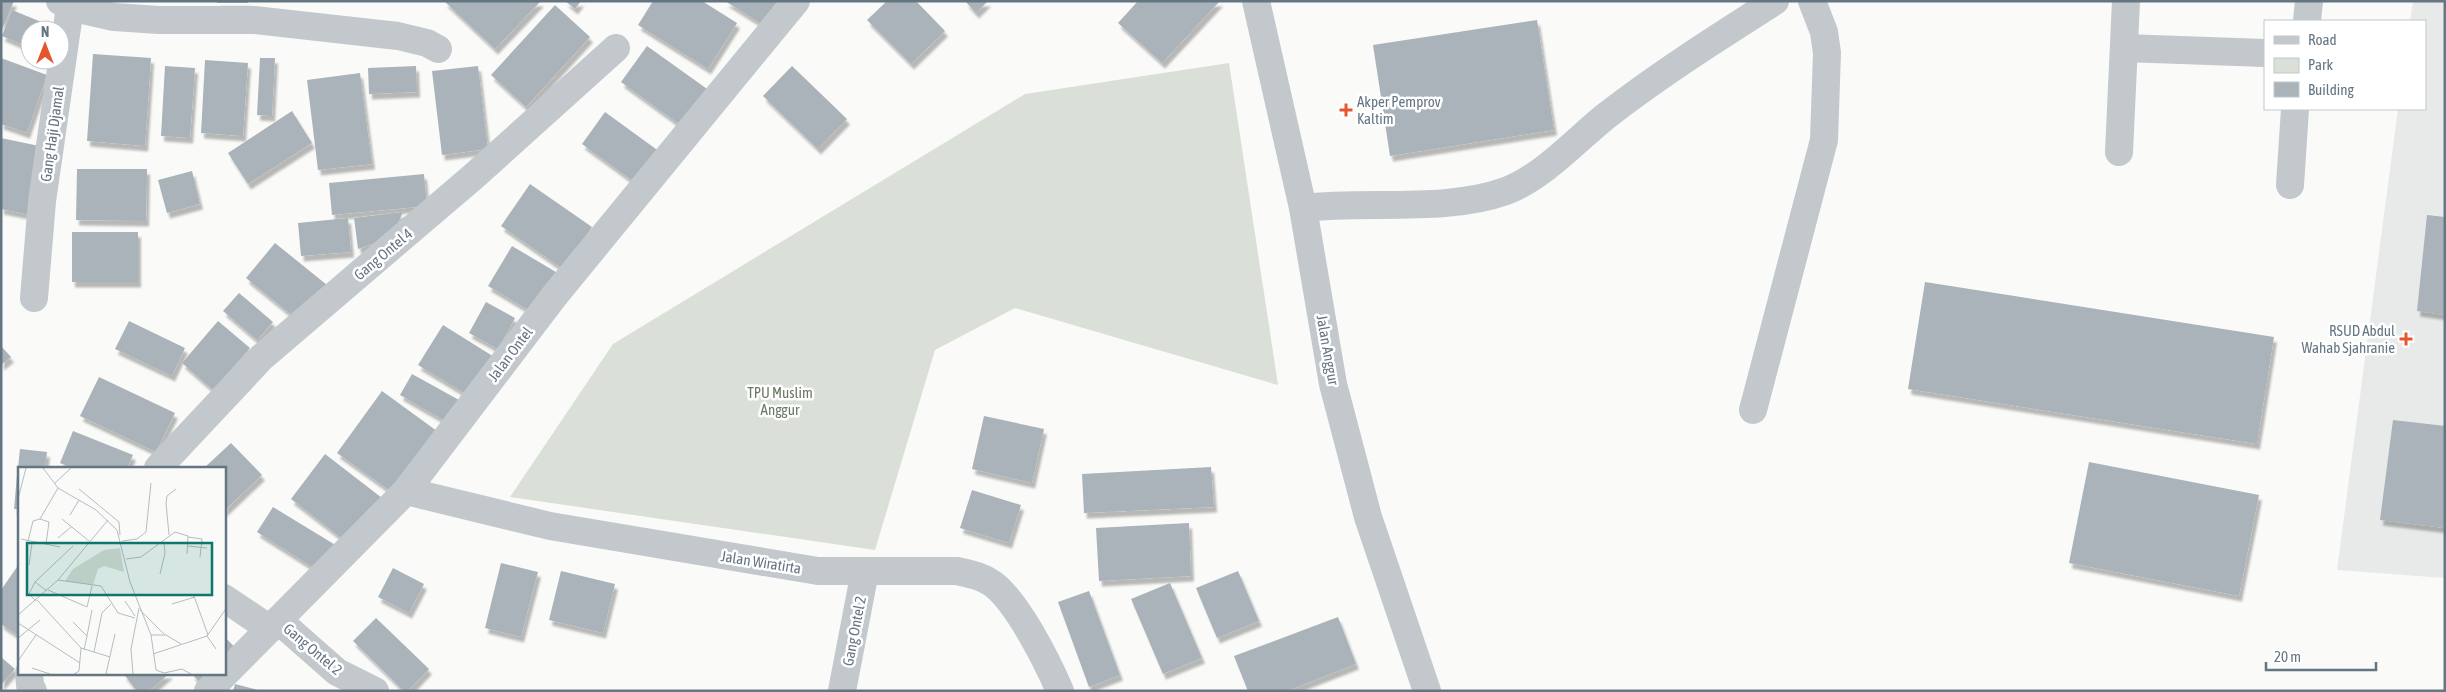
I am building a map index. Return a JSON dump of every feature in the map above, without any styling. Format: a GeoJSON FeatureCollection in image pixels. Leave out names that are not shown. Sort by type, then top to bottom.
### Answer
{"type":"FeatureCollection","features":[{"type":"Feature","properties":{"kind":"street","name":"Jalan Ontel"},"geometry":{"type":"LineString","coordinates":[[208,691],[406,491],[555,294],[796,1]]}},
{"type":"Feature","properties":{"kind":"street","name":"Jalan Anggur"},"geometry":{"type":"LineString","coordinates":[[1256,1],[1303,208],[1336,394],[1368,517],[1428,691]]}},
{"type":"Feature","properties":{"kind":"street"},"geometry":{"type":"LineString","coordinates":[[1303,208],[1333,204],[1442,202],[1474,199],[1507,190],[1549,166],[1606,116],[1693,53],[1775,1]]}},
{"type":"Feature","properties":{"kind":"street"},"geometry":{"type":"LineString","coordinates":[[1753,410],[1824,140],[1827,53],[1824,32],[1812,1]]}},
{"type":"Feature","properties":{"kind":"street"},"geometry":{"type":"LineString","coordinates":[[2119,152],[2126,1]]}},
{"type":"Feature","properties":{"kind":"street"},"geometry":{"type":"LineString","coordinates":[[2307,20],[2309,1]]}},
{"type":"Feature","properties":{"kind":"street"},"geometry":{"type":"LineString","coordinates":[[65,4],[114,17],[150,20],[256,11],[398,36],[428,43],[438,49]]}},
{"type":"Feature","properties":{"kind":"street","name":"Gang Haji Djamal"},"geometry":{"type":"LineString","coordinates":[[34,298],[42,201],[65,4]]}},
{"type":"Feature","properties":{"kind":"street","name":"Gang Ontel 4"},"geometry":{"type":"LineString","coordinates":[[159,467],[262,357],[474,176],[616,48]]}},
{"type":"Feature","properties":{"kind":"street"},"geometry":{"type":"LineString","coordinates":[[2124,48],[2264,53]]}},
{"type":"Feature","properties":{"kind":"street"},"geometry":{"type":"LineString","coordinates":[[2290,185],[2295,110]]}},
{"type":"Feature","properties":{"kind":"street","name":"Jalan Wiratirta"},"geometry":{"type":"LineString","coordinates":[[406,491],[550,526],[818,570],[957,571],[976,575],[992,583],[1010,600],[1060,691]]}},
{"type":"Feature","properties":{"kind":"street","name":"Gang Ontel 2"},"geometry":{"type":"LineString","coordinates":[[842,691],[865,570]]}},
{"type":"Feature","properties":{"kind":"street","name":"Gang Ontel 2"},"geometry":{"type":"LineString","coordinates":[[225,599],[274,625],[337,672],[375,691]]}},
{"type":"Feature","properties":{"kind":"street"},"geometry":{"type":"LineString","coordinates":[[29,674],[30,685],[33,691]]}},
{"type":"Feature","properties":{"kind":"shaded area","name":"RSUD Abdul Wahab Sjahranie"},"geometry":{"type":"Polygon","coordinates":[[[2413,1],[2445,1],[2445,578],[2337,570],[2398,110],[2426,110],[2426,20],[2410,20],[2413,1]]]}},
{"type":"Feature","properties":{"kind":"green space","name":"TPU Muslim Anggur"},"geometry":{"type":"Polygon","coordinates":[[[1229,63],[1278,385],[1015,308],[935,350],[875,550],[510,497],[613,344],[1025,94],[1229,63]]]}},
{"type":"Feature","properties":{"kind":"building"},"geometry":{"type":"Polygon","coordinates":[[[1,1],[14,1],[1,32],[1,1]]]}},
{"type":"Feature","properties":{"kind":"building"},"geometry":{"type":"Polygon","coordinates":[[[217,1],[248,1],[248,3],[217,3],[217,1]]]}},
{"type":"Feature","properties":{"kind":"building"},"geometry":{"type":"Polygon","coordinates":[[[444,1],[541,1],[495,49],[444,1]]]}},
{"type":"Feature","properties":{"kind":"building"},"geometry":{"type":"Polygon","coordinates":[[[565,1],[581,1],[575,9],[565,1]]]}},
{"type":"Feature","properties":{"kind":"building"},"geometry":{"type":"Polygon","coordinates":[[[653,1],[702,1],[737,23],[708,69],[638,25],[653,1]]]}},
{"type":"Feature","properties":{"kind":"building"},"geometry":{"type":"Polygon","coordinates":[[[725,1],[778,1],[760,23],[725,1]]]}},
{"type":"Feature","properties":{"kind":"building"},"geometry":{"type":"Polygon","coordinates":[[[887,1],[916,1],[945,31],[911,64],[867,20],[887,1]]]}},
{"type":"Feature","properties":{"kind":"building"},"geometry":{"type":"Polygon","coordinates":[[[965,1],[988,1],[976,13],[965,1]]]}},
{"type":"Feature","properties":{"kind":"building"},"geometry":{"type":"Polygon","coordinates":[[[1138,1],[1220,1],[1162,63],[1118,23],[1138,1]]]}},
{"type":"Feature","properties":{"kind":"building"},"geometry":{"type":"Polygon","coordinates":[[[555,5],[590,37],[526,107],[491,75],[555,5]]]}},
{"type":"Feature","properties":{"kind":"building"},"geometry":{"type":"Polygon","coordinates":[[[12,10],[36,20],[20,20],[20,44],[2,36],[12,10]]]}},
{"type":"Feature","properties":{"kind":"building"},"geometry":{"type":"Polygon","coordinates":[[[1537,20],[1554,130],[1390,156],[1373,45],[1537,20]]]}},
{"type":"Feature","properties":{"kind":"building"},"geometry":{"type":"Polygon","coordinates":[[[647,46],[710,91],[683,127],[621,82],[647,46]]]}},
{"type":"Feature","properties":{"kind":"building"},"geometry":{"type":"Polygon","coordinates":[[[93,54],[151,58],[145,146],[87,141],[93,54]]]}},
{"type":"Feature","properties":{"kind":"building"},"geometry":{"type":"Polygon","coordinates":[[[1,58],[20,65],[20,70],[33,70],[47,75],[27,133],[1,124],[1,58]]]}},
{"type":"Feature","properties":{"kind":"building"},"geometry":{"type":"Polygon","coordinates":[[[260,58],[275,58],[272,116],[257,115],[260,58]]]}},
{"type":"Feature","properties":{"kind":"building"},"geometry":{"type":"Polygon","coordinates":[[[205,60],[248,63],[243,136],[201,133],[205,60]]]}},
{"type":"Feature","properties":{"kind":"building"},"geometry":{"type":"Polygon","coordinates":[[[165,66],[195,68],[190,138],[161,136],[165,66]]]}},
{"type":"Feature","properties":{"kind":"building"},"geometry":{"type":"Polygon","coordinates":[[[416,66],[417,92],[369,94],[368,68],[416,66]]]}},
{"type":"Feature","properties":{"kind":"building"},"geometry":{"type":"Polygon","coordinates":[[[478,66],[488,149],[442,155],[432,71],[478,66]]]}},
{"type":"Feature","properties":{"kind":"building"},"geometry":{"type":"Polygon","coordinates":[[[792,66],[847,119],[818,149],[763,96],[792,66]]]}},
{"type":"Feature","properties":{"kind":"building"},"geometry":{"type":"Polygon","coordinates":[[[360,73],[372,164],[318,170],[307,80],[360,73]]]}},
{"type":"Feature","properties":{"kind":"building"},"geometry":{"type":"Polygon","coordinates":[[[292,111],[312,143],[248,184],[228,153],[292,111]]]}},
{"type":"Feature","properties":{"kind":"building"},"geometry":{"type":"Polygon","coordinates":[[[605,112],[660,152],[637,184],[582,144],[605,112]]]}},
{"type":"Feature","properties":{"kind":"building"},"geometry":{"type":"Polygon","coordinates":[[[1,138],[44,147],[31,215],[1,209],[1,138]]]}},
{"type":"Feature","properties":{"kind":"building"},"geometry":{"type":"Polygon","coordinates":[[[77,169],[147,169],[146,221],[76,220],[77,169]]]}},
{"type":"Feature","properties":{"kind":"building"},"geometry":{"type":"Polygon","coordinates":[[[192,171],[200,204],[167,213],[158,180],[192,171]]]}},
{"type":"Feature","properties":{"kind":"building"},"geometry":{"type":"Polygon","coordinates":[[[424,174],[427,206],[332,215],[329,183],[424,174]]]}},
{"type":"Feature","properties":{"kind":"building"},"geometry":{"type":"Polygon","coordinates":[[[530,184],[592,227],[563,269],[501,226],[530,184]]]}},
{"type":"Feature","properties":{"kind":"building"},"geometry":{"type":"Polygon","coordinates":[[[403,212],[392,237],[358,249],[354,218],[403,212]]]}},
{"type":"Feature","properties":{"kind":"building"},"geometry":{"type":"Polygon","coordinates":[[[2427,215],[2445,217],[2445,315],[2417,311],[2427,215]]]}},
{"type":"Feature","properties":{"kind":"building"},"geometry":{"type":"Polygon","coordinates":[[[348,218],[351,252],[301,256],[298,223],[348,218]]]}},
{"type":"Feature","properties":{"kind":"building"},"geometry":{"type":"Polygon","coordinates":[[[72,232],[138,232],[138,282],[72,282],[72,232]]]}},
{"type":"Feature","properties":{"kind":"building"},"geometry":{"type":"Polygon","coordinates":[[[275,243],[327,285],[299,321],[246,278],[275,243]]]}},
{"type":"Feature","properties":{"kind":"building"},"geometry":{"type":"Polygon","coordinates":[[[512,246],[561,275],[537,315],[488,286],[512,246]]]}},
{"type":"Feature","properties":{"kind":"building"},"geometry":{"type":"Polygon","coordinates":[[[1925,282],[2274,337],[2257,444],[1908,389],[1925,282]]]}},
{"type":"Feature","properties":{"kind":"building"},"geometry":{"type":"Polygon","coordinates":[[[239,293],[273,322],[257,340],[223,311],[239,293]]]}},
{"type":"Feature","properties":{"kind":"building"},"geometry":{"type":"Polygon","coordinates":[[[486,302],[515,318],[498,349],[469,333],[486,302]]]}},
{"type":"Feature","properties":{"kind":"building"},"geometry":{"type":"Polygon","coordinates":[[[129,321],[185,348],[172,376],[115,349],[129,321]]]}},
{"type":"Feature","properties":{"kind":"building"},"geometry":{"type":"Polygon","coordinates":[[[218,321],[250,348],[213,390],[182,363],[218,321]]]}},
{"type":"Feature","properties":{"kind":"building"},"geometry":{"type":"Polygon","coordinates":[[[443,325],[499,360],[474,399],[418,365],[443,325]]]}},
{"type":"Feature","properties":{"kind":"building"},"geometry":{"type":"Polygon","coordinates":[[[1,346],[11,357],[1,365],[1,346]]]}},
{"type":"Feature","properties":{"kind":"building"},"geometry":{"type":"Polygon","coordinates":[[[412,374],[459,400],[447,422],[400,395],[412,374]]]}},
{"type":"Feature","properties":{"kind":"building"},"geometry":{"type":"Polygon","coordinates":[[[99,377],[175,413],[156,452],[80,416],[99,377]]]}},
{"type":"Feature","properties":{"kind":"building"},"geometry":{"type":"Polygon","coordinates":[[[382,391],[441,434],[396,495],[337,453],[382,391]]]}},
{"type":"Feature","properties":{"kind":"building"},"geometry":{"type":"Polygon","coordinates":[[[984,416],[1044,429],[1032,483],[972,469],[984,416]]]}},
{"type":"Feature","properties":{"kind":"building"},"geometry":{"type":"Polygon","coordinates":[[[2393,420],[2445,426],[2445,528],[2380,520],[2393,420]]]}},
{"type":"Feature","properties":{"kind":"building"},"geometry":{"type":"Polygon","coordinates":[[[73,431],[133,455],[127,467],[70,467],[60,463],[73,431]]]}},
{"type":"Feature","properties":{"kind":"building"},"geometry":{"type":"Polygon","coordinates":[[[231,443],[262,475],[225,510],[225,467],[205,467],[231,443]]]}},
{"type":"Feature","properties":{"kind":"building"},"geometry":{"type":"Polygon","coordinates":[[[20,449],[47,452],[45,467],[18,467],[20,449]]]}},
{"type":"Feature","properties":{"kind":"building"},"geometry":{"type":"Polygon","coordinates":[[[325,454],[382,498],[348,543],[291,499],[325,454]]]}},
{"type":"Feature","properties":{"kind":"building"},"geometry":{"type":"Polygon","coordinates":[[[2089,462],[2259,495],[2239,596],[2069,563],[2089,462]]]}},
{"type":"Feature","properties":{"kind":"building"},"geometry":{"type":"Polygon","coordinates":[[[1211,467],[1214,507],[1084,513],[1082,474],[1211,467]]]}},
{"type":"Feature","properties":{"kind":"building"},"geometry":{"type":"Polygon","coordinates":[[[17,475],[18,475],[18,509],[14,509],[17,475]]]}},
{"type":"Feature","properties":{"kind":"building"},"geometry":{"type":"Polygon","coordinates":[[[972,490],[1021,505],[1009,543],[960,528],[972,490]]]}},
{"type":"Feature","properties":{"kind":"building"},"geometry":{"type":"Polygon","coordinates":[[[273,507],[337,546],[320,572],[257,532],[273,507]]]}},
{"type":"Feature","properties":{"kind":"building"},"geometry":{"type":"Polygon","coordinates":[[[1189,523],[1191,576],[1099,581],[1096,528],[1189,523]]]}},
{"type":"Feature","properties":{"kind":"building"},"geometry":{"type":"Polygon","coordinates":[[[501,563],[538,572],[521,637],[485,628],[501,563]]]}},
{"type":"Feature","properties":{"kind":"building"},"geometry":{"type":"Polygon","coordinates":[[[18,565],[18,635],[1,624],[1,590],[18,565]]]}},
{"type":"Feature","properties":{"kind":"building"},"geometry":{"type":"Polygon","coordinates":[[[393,568],[424,584],[409,613],[378,597],[393,568]]]}},
{"type":"Feature","properties":{"kind":"building"},"geometry":{"type":"Polygon","coordinates":[[[561,571],[615,584],[603,633],[549,620],[561,571]]]}},
{"type":"Feature","properties":{"kind":"building"},"geometry":{"type":"Polygon","coordinates":[[[1238,571],[1259,621],[1217,638],[1196,588],[1238,571]]]}},
{"type":"Feature","properties":{"kind":"building"},"geometry":{"type":"Polygon","coordinates":[[[1170,583],[1202,658],[1163,674],[1131,599],[1170,583]]]}},
{"type":"Feature","properties":{"kind":"building"},"geometry":{"type":"Polygon","coordinates":[[[1089,591],[1120,675],[1089,687],[1058,602],[1089,591]]]}},
{"type":"Feature","properties":{"kind":"building"},"geometry":{"type":"Polygon","coordinates":[[[1338,617],[1356,664],[1287,691],[1248,691],[1234,656],[1338,617]]]}},
{"type":"Feature","properties":{"kind":"building"},"geometry":{"type":"Polygon","coordinates":[[[376,618],[429,669],[408,691],[404,691],[353,641],[376,618]]]}},
{"type":"Feature","properties":{"kind":"building"},"geometry":{"type":"Polygon","coordinates":[[[225,637],[242,655],[225,671],[225,637]]]}},
{"type":"Feature","properties":{"kind":"building"},"geometry":{"type":"Polygon","coordinates":[[[1,657],[15,669],[1,685],[1,657]]]}},
{"type":"Feature","properties":{"kind":"building"},"geometry":{"type":"Polygon","coordinates":[[[124,674],[169,674],[149,691],[137,691],[124,674]]]}},
{"type":"Feature","properties":{"kind":"building"},"geometry":{"type":"Polygon","coordinates":[[[192,674],[222,674],[206,689],[192,674]]]}},
{"type":"Feature","properties":{"kind":"building"},"geometry":{"type":"Polygon","coordinates":[[[235,684],[258,690],[258,691],[233,691],[235,684]]]}},
{"type":"Feature","properties":{"kind":"place","name":"Akper Pemprov Kaltim"},"geometry":{"type":"Point","coordinates":[1346,110]}},
{"type":"Feature","properties":{"kind":"place","name":"RSUD Abdul Wahab Sjahranie"},"geometry":{"type":"Point","coordinates":[2406,339]}}]}
